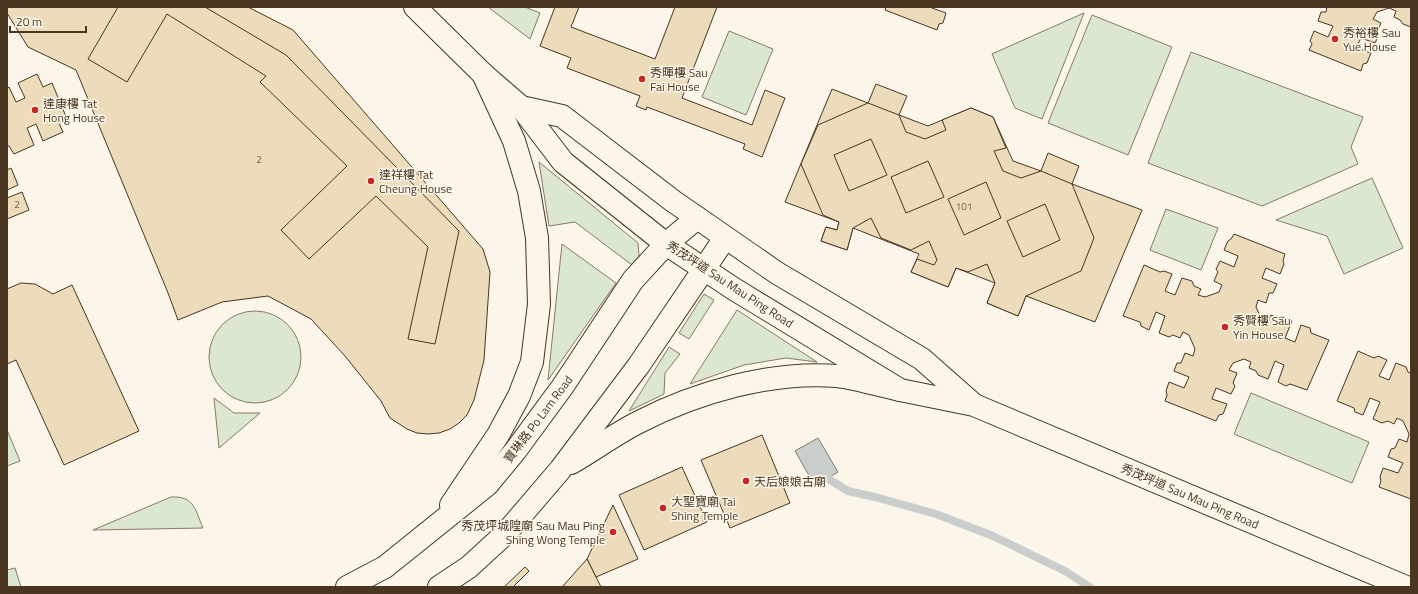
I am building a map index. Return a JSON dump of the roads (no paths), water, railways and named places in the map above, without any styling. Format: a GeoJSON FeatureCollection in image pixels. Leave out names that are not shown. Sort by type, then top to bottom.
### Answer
{"type":"FeatureCollection","features":[{"type":"Feature","properties":{"kind":"main road","name":"秀茂坪道 Sau Mau Ping Road"},"geometry":{"type":"LineString","coordinates":[[415,7],[483,74],[521,107],[563,162],[666,244],[704,270],[900,390],[974,405],[1406,587]]}},
{"type":"Feature","properties":{"kind":"main road"},"geometry":{"type":"LineString","coordinates":[[436,527],[498,436],[519,396],[532,362],[539,304],[537,238],[530,191],[514,141],[483,74]]}},
{"type":"Feature","properties":{"kind":"main road","name":"秀茂坪道 Sau Mau Ping Road"},"geometry":{"type":"LineString","coordinates":[[521,107],[562,116],[725,238],[777,273],[922,359],[974,405]]}},
{"type":"Feature","properties":{"kind":"main road","name":"寶琳路 Po Lam Road"},"geometry":{"type":"LineString","coordinates":[[347,587],[385,567],[486,485],[516,450],[563,386],[633,280],[666,244],[697,218]]}},
{"type":"Feature","properties":{"kind":"main road"},"geometry":{"type":"LineString","coordinates":[[439,587],[469,566],[506,533],[560,470],[634,371],[725,238]]}},
{"type":"Feature","properties":{"kind":"main road"},"geometry":{"type":"LineString","coordinates":[[560,470],[638,422],[677,405],[715,391],[752,382],[795,376],[838,376],[900,390]]}},
{"type":"Feature","properties":{"kind":"waterway"},"geometry":{"type":"LineString","coordinates":[[827,478],[848,491],[936,514],[993,536],[1065,571],[1090,587]]}},
{"type":"Feature","properties":{"kind":"place","name":"秀裕樓 Sau Yue House"},"geometry":{"type":"Point","coordinates":[1335,39]}},
{"type":"Feature","properties":{"kind":"place","name":"秀暉樓 Sau Fai House"},"geometry":{"type":"Point","coordinates":[642,79]}},
{"type":"Feature","properties":{"kind":"place","name":"達康樓 Tat Hong House"},"geometry":{"type":"Point","coordinates":[35,110]}},
{"type":"Feature","properties":{"kind":"place","name":"達祥樓 Tat Cheung House"},"geometry":{"type":"Point","coordinates":[371,181]}},
{"type":"Feature","properties":{"kind":"place","name":"秀賢樓 Sau Yin House"},"geometry":{"type":"Point","coordinates":[1225,327]}},
{"type":"Feature","properties":{"kind":"place","name":"天后娘娘古廟"},"geometry":{"type":"Point","coordinates":[746,481]}},
{"type":"Feature","properties":{"kind":"place","name":"大聖寶廟 Tai Shing Temple"},"geometry":{"type":"Point","coordinates":[663,508]}},
{"type":"Feature","properties":{"kind":"place","name":"秀茂坪城隍廟 Sau Mau Ping Shing Wong Temple"},"geometry":{"type":"Point","coordinates":[613,532]}}]}
